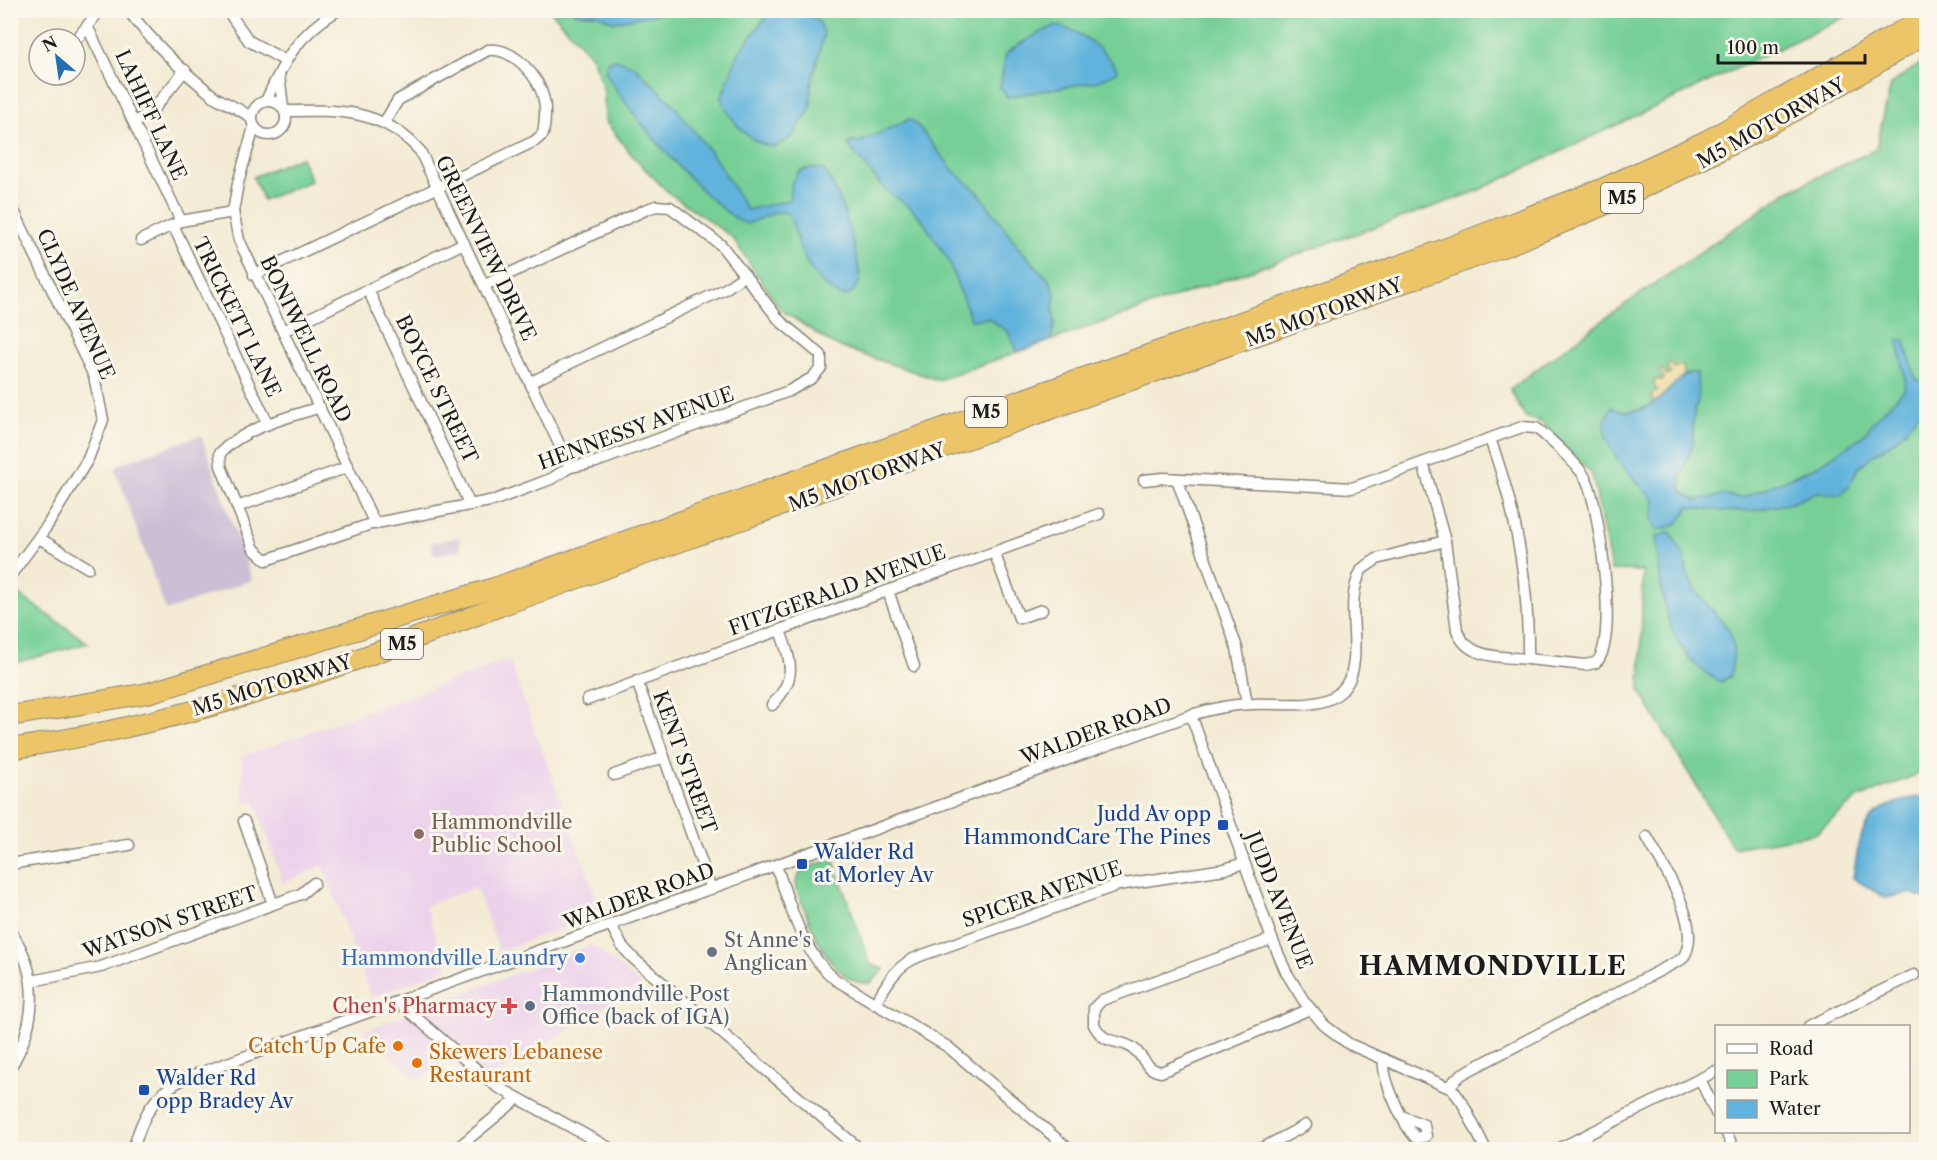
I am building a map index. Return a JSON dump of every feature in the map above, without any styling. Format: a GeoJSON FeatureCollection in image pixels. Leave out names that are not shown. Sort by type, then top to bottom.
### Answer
{"type":"FeatureCollection","features":[{"type":"Feature","properties":{"kind":"highway","name":"M5 MOTORWAY"},"geometry":{"type":"LineString","coordinates":[[10,717],[148,693],[494,588],[1426,256],[1602,189],[1706,141],[1926,17]]}},
{"type":"Feature","properties":{"kind":"highway","name":"M5 MOTORWAY"},"geometry":{"type":"LineString","coordinates":[[10,749],[120,729],[250,694],[369,657],[500,606],[1492,251],[1589,212],[1716,154],[1825,94],[1926,33]]}},
{"type":"Feature","properties":{"kind":"street"},"geometry":{"type":"LineString","coordinates":[[87,26],[100,10]]}},
{"type":"Feature","properties":{"kind":"street"},"geometry":{"type":"LineString","coordinates":[[128,10],[157,45],[185,70],[217,98],[240,108],[261,134],[270,136]]}},
{"type":"Feature","properties":{"kind":"street"},"geometry":{"type":"LineString","coordinates":[[253,123],[284,60],[310,28],[338,10]]}},
{"type":"Feature","properties":{"kind":"street"},"geometry":{"type":"LineString","coordinates":[[231,17],[249,41],[284,60]]}},
{"type":"Feature","properties":{"kind":"street","name":"LAHIFF LANE"},"geometry":{"type":"LineString","coordinates":[[87,26],[135,122],[177,223]]}},
{"type":"Feature","properties":{"kind":"street"},"geometry":{"type":"LineString","coordinates":[[254,274],[535,141],[543,134],[544,101],[536,83],[523,66],[507,52],[488,50],[398,100],[384,123]]}},
{"type":"Feature","properties":{"kind":"street"},"geometry":{"type":"LineString","coordinates":[[135,122],[152,111],[185,70]]}},
{"type":"Feature","properties":{"kind":"street"},"geometry":{"type":"LineString","coordinates":[[243,163],[270,136],[279,133],[285,125],[284,109],[278,86],[279,72]]}},
{"type":"Feature","properties":{"kind":"street"},"geometry":{"type":"LineString","coordinates":[[240,108],[275,102],[284,109]]}},
{"type":"Feature","properties":{"kind":"street","name":"GREENVIEW DRIVE"},"geometry":{"type":"LineString","coordinates":[[284,109],[336,109],[354,112],[384,123],[407,137],[420,151],[570,468]]}},
{"type":"Feature","properties":{"kind":"street","name":"GREENVIEW DRIVE"},"geometry":{"type":"LineString","coordinates":[[285,125],[314,110]]}},
{"type":"Feature","properties":{"kind":"street","name":"BONIWELL ROAD"},"geometry":{"type":"LineString","coordinates":[[253,123],[233,212],[239,240],[375,524]]}},
{"type":"Feature","properties":{"kind":"street","name":"CLYDE AVENUE"},"geometry":{"type":"LineString","coordinates":[[10,203],[94,376],[103,420],[88,459],[39,538],[10,576]]}},
{"type":"Feature","properties":{"kind":"street","name":"HENNESSY AVENUE"},"geometry":{"type":"LineString","coordinates":[[320,407],[268,424],[231,442],[220,453],[221,466],[254,549],[266,560],[375,524],[495,500],[551,479],[570,468],[596,462],[789,391],[812,378],[821,368],[821,355],[813,346],[780,321],[721,245],[670,207],[656,206],[485,285]]}},
{"type":"Feature","properties":{"kind":"street"},"geometry":{"type":"LineString","coordinates":[[141,240],[177,223],[233,212]]}},
{"type":"Feature","properties":{"kind":"street","name":"TRICKETT LANE"},"geometry":{"type":"LineString","coordinates":[[177,223],[268,424]]}},
{"type":"Feature","properties":{"kind":"street"},"geometry":{"type":"LineString","coordinates":[[283,331],[464,243]]}},
{"type":"Feature","properties":{"kind":"street"},"geometry":{"type":"LineString","coordinates":[[531,382],[725,290],[745,275]]}},
{"type":"Feature","properties":{"kind":"street","name":"BOYCE STREET"},"geometry":{"type":"LineString","coordinates":[[368,290],[470,505]]}},
{"type":"Feature","properties":{"kind":"street"},"geometry":{"type":"LineString","coordinates":[[1144,480],[1177,479],[1353,488],[1522,427],[1532,426],[1540,431],[1586,478],[1598,531],[1607,612],[1607,635],[1601,657],[1595,663],[1585,665],[1483,654],[1468,647],[1461,640],[1457,630],[1444,541],[1423,463]]}},
{"type":"Feature","properties":{"kind":"street"},"geometry":{"type":"LineString","coordinates":[[1490,439],[1507,486],[1519,537],[1527,597],[1528,659]]}},
{"type":"Feature","properties":{"kind":"street"},"geometry":{"type":"LineString","coordinates":[[237,507],[348,467]]}},
{"type":"Feature","properties":{"kind":"street"},"geometry":{"type":"LineString","coordinates":[[1177,479],[1237,648],[1246,704]]}},
{"type":"Feature","properties":{"kind":"street","name":"FITZGERALD AVENUE"},"geometry":{"type":"LineString","coordinates":[[587,700],[1099,514]]}},
{"type":"Feature","properties":{"kind":"street"},"geometry":{"type":"LineString","coordinates":[[39,538],[88,568]]}},
{"type":"Feature","properties":{"kind":"street","name":"WALDER ROAD"},"geometry":{"type":"LineString","coordinates":[[133,1149],[142,1122],[152,1104],[172,1085],[1191,715],[1246,704],[1307,706],[1326,701],[1347,682],[1354,663],[1353,600],[1362,569],[1377,559],[1444,541]]}},
{"type":"Feature","properties":{"kind":"street"},"geometry":{"type":"LineString","coordinates":[[994,552],[1019,618],[1042,610]]}},
{"type":"Feature","properties":{"kind":"street"},"geometry":{"type":"LineString","coordinates":[[888,591],[914,666]]}},
{"type":"Feature","properties":{"kind":"street"},"geometry":{"type":"LineString","coordinates":[[772,705],[785,691],[790,675],[789,658],[780,630]]}},
{"type":"Feature","properties":{"kind":"street","name":"KENT STREET"},"geometry":{"type":"LineString","coordinates":[[637,681],[711,889]]}},
{"type":"Feature","properties":{"kind":"street","name":"JUDD AVENUE"},"geometry":{"type":"LineString","coordinates":[[1191,715],[1272,939],[1286,972],[1310,1009],[1345,1041],[1449,1086]]}},
{"type":"Feature","properties":{"kind":"street"},"geometry":{"type":"LineString","coordinates":[[614,775],[664,757]]}},
{"type":"Feature","properties":{"kind":"street"},"geometry":{"type":"LineString","coordinates":[[244,822],[273,904]]}},
{"type":"Feature","properties":{"kind":"street"},"geometry":{"type":"LineString","coordinates":[[1486,1149],[1462,1102],[1449,1086],[1462,1074],[1682,959],[1687,953],[1690,938],[1683,909],[1647,837]]}},
{"type":"Feature","properties":{"kind":"street"},"geometry":{"type":"LineString","coordinates":[[10,864],[129,845]]}},
{"type":"Feature","properties":{"kind":"street","name":"SPICER AVENUE"},"geometry":{"type":"LineString","coordinates":[[875,1004],[894,973],[920,956],[1118,885],[1225,869],[1244,863]]}},
{"type":"Feature","properties":{"kind":"street"},"geometry":{"type":"LineString","coordinates":[[776,866],[801,934],[815,960],[836,980],[948,1047],[1070,1149]]}},
{"type":"Feature","properties":{"kind":"street","name":"WATSON STREET"},"geometry":{"type":"LineString","coordinates":[[32,981],[101,967],[301,894],[314,883]]}},
{"type":"Feature","properties":{"kind":"street"},"geometry":{"type":"LineString","coordinates":[[611,925],[622,946],[634,959],[861,1149]]}},
{"type":"Feature","properties":{"kind":"street"},"geometry":{"type":"LineString","coordinates":[[10,931],[24,956],[32,981],[29,1030],[10,1068]]}},
{"type":"Feature","properties":{"kind":"street"},"geometry":{"type":"LineString","coordinates":[[1272,939],[1102,1000],[1092,1013],[1094,1025],[1107,1040],[1131,1047],[1145,1065],[1161,1072],[1310,1009]]}},
{"type":"Feature","properties":{"kind":"street"},"geometry":{"type":"LineString","coordinates":[[1810,1025],[1914,975]]}},
{"type":"Feature","properties":{"kind":"street"},"geometry":{"type":"LineString","coordinates":[[398,1002],[496,1086],[613,1149]]}},
{"type":"Feature","properties":{"kind":"street"},"geometry":{"type":"LineString","coordinates":[[1384,1059],[1383,1072],[1404,1117]]}},
{"type":"Feature","properties":{"kind":"street"},"geometry":{"type":"LineString","coordinates":[[1556,1149],[1715,1072]]}},
{"type":"Feature","properties":{"kind":"street"},"geometry":{"type":"LineString","coordinates":[[1700,1079],[1715,1111]]}},
{"type":"Feature","properties":{"kind":"street"},"geometry":{"type":"LineString","coordinates":[[455,1149],[517,1099]]}},
{"type":"Feature","properties":{"kind":"street"},"geometry":{"type":"LineString","coordinates":[[1259,1149],[1306,1125]]}},
{"type":"Feature","properties":{"kind":"street"},"geometry":{"type":"LineString","coordinates":[[1727,1133],[1734,1149]]}},
{"type":"Feature","properties":{"kind":"shaded area"},"geometry":{"type":"Polygon","coordinates":[[[201,435],[252,580],[166,611],[115,469],[120,464],[201,435]]]}},
{"type":"Feature","properties":{"kind":"shaded area"},"geometry":{"type":"Polygon","coordinates":[[[459,537],[461,550],[434,555],[431,543],[459,537]]]}},
{"type":"Feature","properties":{"kind":"shaded area","name":"Hammondville Public School"},"geometry":{"type":"Polygon","coordinates":[[[509,660],[602,914],[499,951],[476,887],[425,906],[448,969],[371,997],[323,865],[283,883],[255,801],[244,804],[241,757],[509,660]]]}},
{"type":"Feature","properties":{"kind":"shaded area"},"geometry":{"type":"Polygon","coordinates":[[[592,945],[641,985],[479,1084],[449,1059],[427,1075],[417,1078],[363,1031],[592,945]]]}},
{"type":"Feature","properties":{"kind":"green space"},"geometry":{"type":"Polygon","coordinates":[[[551,11],[1858,11],[1475,192],[938,380],[834,345],[781,310],[732,237],[669,193],[636,160],[605,121],[604,91],[592,57],[551,11]]]}},
{"type":"Feature","properties":{"kind":"green space"},"geometry":{"type":"Polygon","coordinates":[[[1926,60],[1926,771],[1858,798],[1815,834],[1733,848],[1640,691],[1643,571],[1611,570],[1592,474],[1541,422],[1525,417],[1510,389],[1614,312],[1787,192],[1876,149],[1891,84],[1926,60]]]}},
{"type":"Feature","properties":{"kind":"green space"},"geometry":{"type":"Polygon","coordinates":[[[301,157],[311,181],[263,200],[253,177],[301,157]]]}},
{"type":"Feature","properties":{"kind":"green space"},"geometry":{"type":"Polygon","coordinates":[[[11,589],[88,643],[11,664],[11,589]]]}},
{"type":"Feature","properties":{"kind":"green space"},"geometry":{"type":"Polygon","coordinates":[[[833,859],[870,964],[884,969],[871,983],[858,982],[846,977],[827,956],[812,929],[798,892],[796,881],[803,871],[833,859]]]}},
{"type":"Feature","properties":{"kind":"sand"},"geometry":{"type":"Polygon","coordinates":[[[1669,363],[1675,368],[1678,365],[1683,366],[1684,375],[1654,404],[1651,395],[1658,390],[1655,388],[1654,380],[1663,380],[1664,377],[1659,372],[1662,369],[1667,375],[1671,374],[1667,367],[1669,363]]]}},
{"type":"Feature","properties":{"kind":"water"},"geometry":{"type":"Polygon","coordinates":[[[573,11],[671,11],[614,22],[597,14],[578,14],[573,11]]]}},
{"type":"Feature","properties":{"kind":"water"},"geometry":{"type":"Polygon","coordinates":[[[770,11],[791,11],[811,15],[820,23],[824,34],[811,84],[811,108],[792,137],[775,147],[757,141],[742,130],[735,123],[721,98],[738,54],[770,11]]]}},
{"type":"Feature","properties":{"kind":"water"},"geometry":{"type":"Polygon","coordinates":[[[1055,26],[1083,36],[1099,48],[1118,71],[1099,81],[1007,97],[1000,87],[1006,54],[1029,38],[1055,26]]]}},
{"type":"Feature","properties":{"kind":"water"},"geometry":{"type":"Polygon","coordinates":[[[616,59],[634,66],[673,104],[717,161],[747,210],[789,200],[792,182],[799,171],[810,168],[824,170],[837,193],[856,255],[860,281],[852,293],[844,297],[831,290],[813,273],[801,251],[789,213],[776,212],[747,224],[713,201],[669,156],[614,86],[605,70],[609,61],[616,59]]]}},
{"type":"Feature","properties":{"kind":"water"},"geometry":{"type":"Polygon","coordinates":[[[910,119],[953,170],[979,193],[1020,249],[1050,281],[1055,293],[1053,308],[1055,324],[1050,341],[1018,352],[1008,332],[988,318],[971,320],[948,260],[923,221],[910,207],[885,190],[849,146],[849,143],[862,141],[910,119]]]}},
{"type":"Feature","properties":{"kind":"water"},"geometry":{"type":"Polygon","coordinates":[[[1898,340],[1904,340],[1916,379],[1926,384],[1926,408],[1896,440],[1864,462],[1841,495],[1817,492],[1792,503],[1751,511],[1689,507],[1677,525],[1656,530],[1652,519],[1655,502],[1623,466],[1609,445],[1605,424],[1612,407],[1625,411],[1650,406],[1681,378],[1697,373],[1698,400],[1693,419],[1693,443],[1681,478],[1681,489],[1696,500],[1724,495],[1743,498],[1817,466],[1863,436],[1877,417],[1904,390],[1905,378],[1898,340]]]}},
{"type":"Feature","properties":{"kind":"water"},"geometry":{"type":"Polygon","coordinates":[[[1670,532],[1684,556],[1687,573],[1694,589],[1729,629],[1734,647],[1731,676],[1721,682],[1702,670],[1687,655],[1676,638],[1669,620],[1660,579],[1656,537],[1670,532]]]}},
{"type":"Feature","properties":{"kind":"water"},"geometry":{"type":"Polygon","coordinates":[[[1926,795],[1926,899],[1911,893],[1885,898],[1853,878],[1864,830],[1878,812],[1890,805],[1926,795]]]}},
{"type":"Feature","properties":{"kind":"place","name":"Judd Av opp HammondCare The Pines"},"geometry":{"type":"Point","coordinates":[1223,825]}},
{"type":"Feature","properties":{"kind":"place","name":"Hammondville Public School"},"geometry":{"type":"Point","coordinates":[419,834]}},
{"type":"Feature","properties":{"kind":"place","name":"Walder Rd at Morley Av"},"geometry":{"type":"Point","coordinates":[802,864]}},
{"type":"Feature","properties":{"kind":"place","name":"St Anne's Anglican"},"geometry":{"type":"Point","coordinates":[712,952]}},
{"type":"Feature","properties":{"kind":"place","name":"Hammondville Laundry"},"geometry":{"type":"Point","coordinates":[580,958]}},
{"type":"Feature","properties":{"kind":"place","name":"Chen's Pharmacy"},"geometry":{"type":"Point","coordinates":[509,1006]}},
{"type":"Feature","properties":{"kind":"place","name":"Hammondville Post Office (back of IGA)"},"geometry":{"type":"Point","coordinates":[530,1006]}},
{"type":"Feature","properties":{"kind":"place","name":"Catch Up Cafe"},"geometry":{"type":"Point","coordinates":[398,1046]}},
{"type":"Feature","properties":{"kind":"place","name":"Skewers Lebanese Restaurant"},"geometry":{"type":"Point","coordinates":[417,1063]}},
{"type":"Feature","properties":{"kind":"place","name":"Walder Rd opp Bradey Av"},"geometry":{"type":"Point","coordinates":[144,1090]}},
{"type":"Feature","properties":{"kind":"district","name":"HAMMONDVILLE"},"geometry":{"type":"Point","coordinates":[1493,966]}}]}
